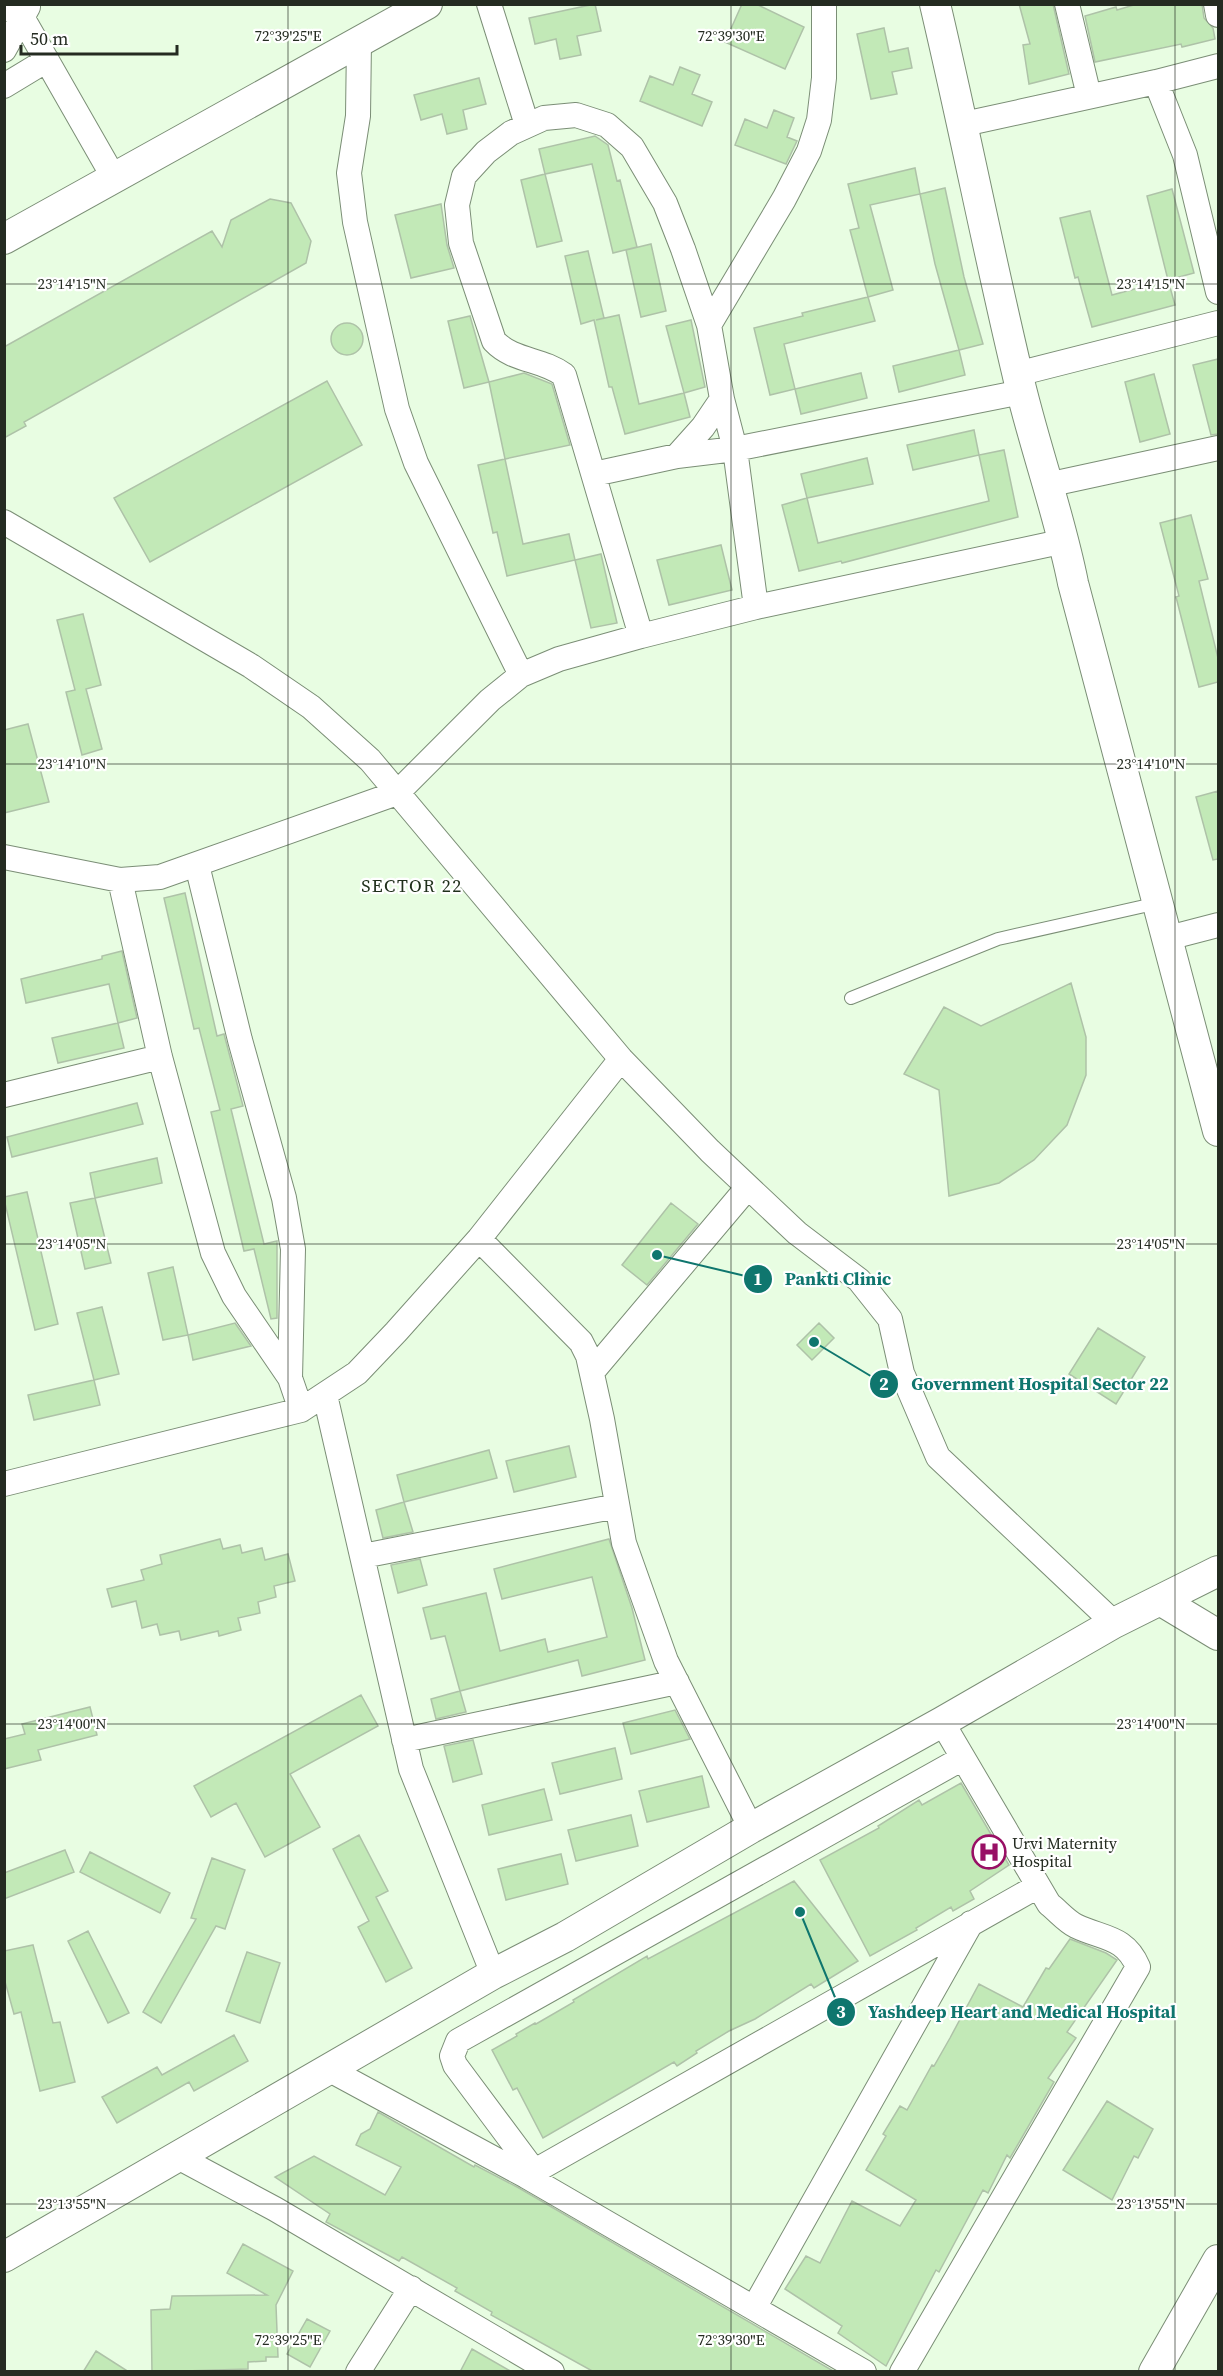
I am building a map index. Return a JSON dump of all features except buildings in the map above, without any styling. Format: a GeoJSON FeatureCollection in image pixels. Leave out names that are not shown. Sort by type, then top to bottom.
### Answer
{"type":"FeatureCollection","features":[{"type":"Feature","properties":{"kind":"street"},"geometry":{"type":"LineString","coordinates":[[4,239],[427,4]]}},
{"type":"Feature","properties":{"kind":"street"},"geometry":{"type":"LineString","coordinates":[[489,4],[527,125]]}},
{"type":"Feature","properties":{"kind":"street"},"geometry":{"type":"LineString","coordinates":[[709,325],[784,199],[808,151],[819,120],[824,4]]}},
{"type":"Feature","properties":{"kind":"street"},"geometry":{"type":"LineString","coordinates":[[935,4],[964,124],[1020,383],[1047,485],[1065,541],[1073,583],[1218,1131]]}},
{"type":"Feature","properties":{"kind":"street"},"geometry":{"type":"LineString","coordinates":[[1066,4],[1089,96]]}},
{"type":"Feature","properties":{"kind":"street"},"geometry":{"type":"LineString","coordinates":[[1216,4],[1218,15]]}},
{"type":"Feature","properties":{"kind":"street"},"geometry":{"type":"LineString","coordinates":[[19,9],[114,178]]}},
{"type":"Feature","properties":{"kind":"street"},"geometry":{"type":"LineString","coordinates":[[4,50],[19,9]]}},
{"type":"Feature","properties":{"kind":"street"},"geometry":{"type":"LineString","coordinates":[[359,41],[358,116],[349,173],[355,222],[397,409],[416,463],[521,675]]}},
{"type":"Feature","properties":{"kind":"street"},"geometry":{"type":"LineString","coordinates":[[4,86],[47,60]]}},
{"type":"Feature","properties":{"kind":"street"},"geometry":{"type":"LineString","coordinates":[[964,124],[1218,66]]}},
{"type":"Feature","properties":{"kind":"street"},"geometry":{"type":"LineString","coordinates":[[1156,82],[1185,154],[1218,292]]}},
{"type":"Feature","properties":{"kind":"street"},"geometry":{"type":"LineString","coordinates":[[641,636],[564,375],[553,367],[503,351],[494,341],[461,243],[457,205],[464,176],[486,152],[512,133],[544,118],[576,115],[607,125],[632,147],[665,203],[709,325],[722,399],[735,449],[756,607]]}},
{"type":"Feature","properties":{"kind":"street"},"geometry":{"type":"LineString","coordinates":[[594,474],[677,456],[735,449],[1020,383],[1218,323]]}},
{"type":"Feature","properties":{"kind":"street"},"geometry":{"type":"LineString","coordinates":[[677,456],[703,427],[722,399]]}},
{"type":"Feature","properties":{"kind":"street"},"geometry":{"type":"LineString","coordinates":[[1047,485],[1218,448]]}},
{"type":"Feature","properties":{"kind":"street"},"geometry":{"type":"LineString","coordinates":[[4,522],[251,666],[302,701],[370,760],[621,1059],[797,1233],[859,1280],[890,1319],[902,1372],[938,1457],[1114,1623]]}},
{"type":"Feature","properties":{"kind":"street"},"geometry":{"type":"LineString","coordinates":[[4,857],[120,880],[160,877],[397,793],[490,700],[521,675],[559,660],[641,636],[756,607],[1065,541]]}},
{"type":"Feature","properties":{"kind":"street"},"geometry":{"type":"LineString","coordinates":[[197,865],[240,1040],[284,1198],[293,1250],[290,1378]]}},
{"type":"Feature","properties":{"kind":"street"},"geometry":{"type":"LineString","coordinates":[[120,880],[160,1057],[213,1253],[234,1296],[290,1378],[301,1410]]}},
{"type":"Feature","properties":{"kind":"street"},"geometry":{"type":"LineString","coordinates":[[1168,938],[1218,925]]}},
{"type":"Feature","properties":{"kind":"street"},"geometry":{"type":"LineString","coordinates":[[4,1095],[160,1057]]}},
{"type":"Feature","properties":{"kind":"street"},"geometry":{"type":"LineString","coordinates":[[4,1484],[301,1410],[325,1395],[357,1372],[479,1239],[621,1059]]}},
{"type":"Feature","properties":{"kind":"street"},"geometry":{"type":"LineString","coordinates":[[592,1372],[748,1187]]}},
{"type":"Feature","properties":{"kind":"street"},"geometry":{"type":"LineString","coordinates":[[479,1239],[581,1342],[588,1356],[624,1543],[666,1661],[751,1828]]}},
{"type":"Feature","properties":{"kind":"street"},"geometry":{"type":"LineString","coordinates":[[325,1395],[411,1769],[493,1974]]}},
{"type":"Feature","properties":{"kind":"street"},"geometry":{"type":"LineString","coordinates":[[363,1556],[617,1506]]}},
{"type":"Feature","properties":{"kind":"street"},"geometry":{"type":"LineString","coordinates":[[4,2258],[493,1974],[566,1937],[751,1828],[1114,1623],[1218,1571]]}},
{"type":"Feature","properties":{"kind":"street"},"geometry":{"type":"LineString","coordinates":[[1160,1600],[1218,1635]]}},
{"type":"Feature","properties":{"kind":"street"},"geometry":{"type":"LineString","coordinates":[[404,1740],[677,1682]]}},
{"type":"Feature","properties":{"kind":"street"},"geometry":{"type":"LineString","coordinates":[[902,2372],[1138,1967],[1131,1951],[1109,1938],[1074,1925],[1049,1904],[942,1722]]}},
{"type":"Feature","properties":{"kind":"street"},"geometry":{"type":"LineString","coordinates":[[530,2173],[455,2065],[452,2056],[458,2041],[963,1758]]}},
{"type":"Feature","properties":{"kind":"street"},"geometry":{"type":"LineString","coordinates":[[530,2173],[1038,1886]]}},
{"type":"Feature","properties":{"kind":"street"},"geometry":{"type":"LineString","coordinates":[[754,2308],[971,1922]]}},
{"type":"Feature","properties":{"kind":"street"},"geometry":{"type":"LineString","coordinates":[[330,2070],[530,2173],[864,2372]]}},
{"type":"Feature","properties":{"kind":"street"},"geometry":{"type":"LineString","coordinates":[[178,2157],[275,2209],[552,2372]]}},
{"type":"Feature","properties":{"kind":"street"},"geometry":{"type":"LineString","coordinates":[[1154,2372],[1218,2260]]}},
{"type":"Feature","properties":{"kind":"street"},"geometry":{"type":"LineString","coordinates":[[358,2372],[411,2288]]}},
{"type":"Feature","properties":{"kind":"lane"},"geometry":{"type":"LineString","coordinates":[[851,998],[998,939],[1158,903]]}},
{"type":"Feature","properties":{"kind":"place","name":"Pankti Clinic"},"geometry":{"type":"Point","coordinates":[657,1255]}},
{"type":"Feature","properties":{"kind":"place","name":"Government Hospital Sector 22"},"geometry":{"type":"Point","coordinates":[814,1342]}},
{"type":"Feature","properties":{"kind":"place","name":"Urvi Maternity Hospital"},"geometry":{"type":"Point","coordinates":[989,1852]}},
{"type":"Feature","properties":{"kind":"place","name":"Yashdeep Heart and Medical Hospital"},"geometry":{"type":"Point","coordinates":[800,1912]}},
{"type":"Feature","properties":{"kind":"district","name":"SECTOR 22"},"geometry":{"type":"Point","coordinates":[412,885]}}]}
